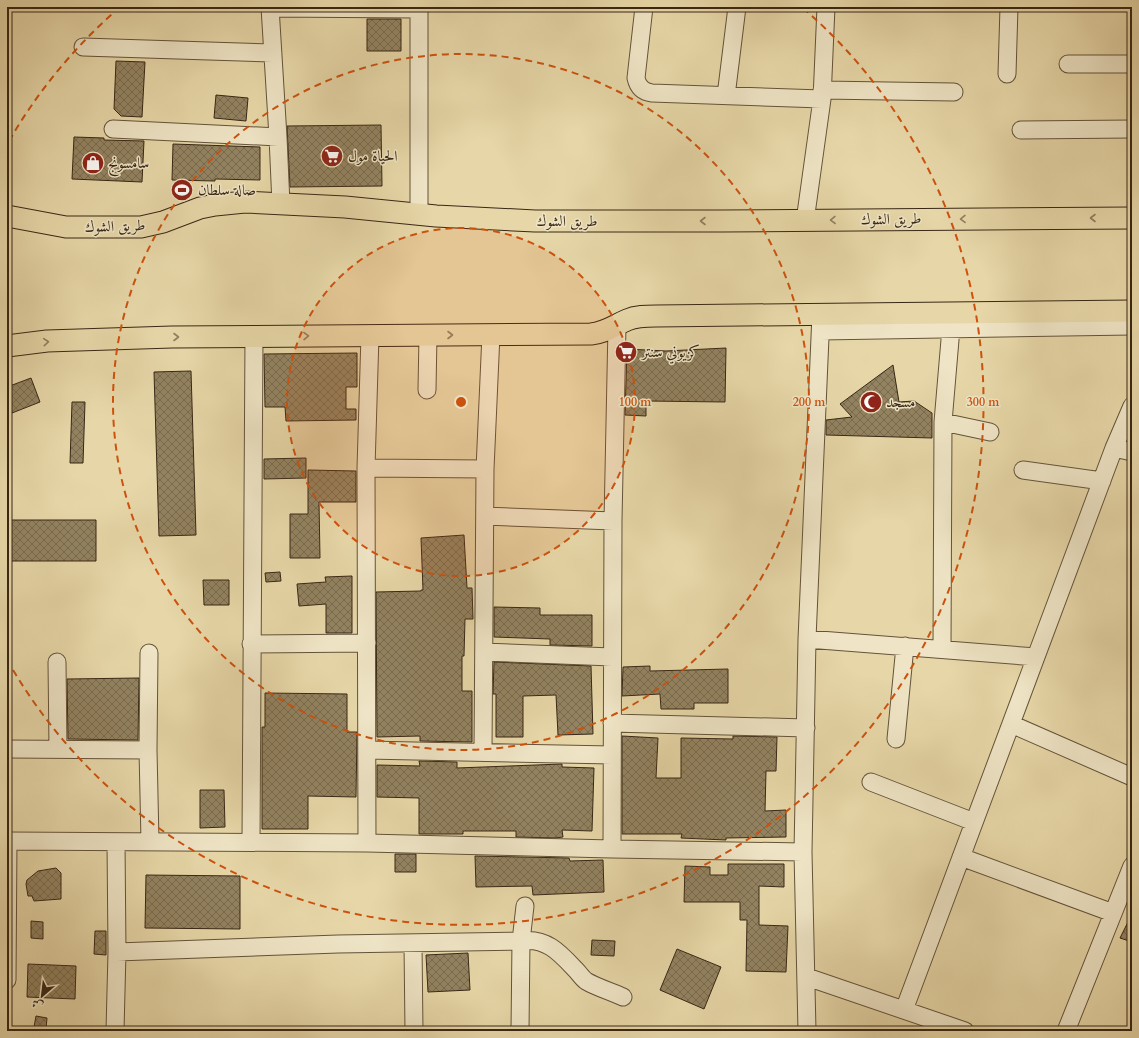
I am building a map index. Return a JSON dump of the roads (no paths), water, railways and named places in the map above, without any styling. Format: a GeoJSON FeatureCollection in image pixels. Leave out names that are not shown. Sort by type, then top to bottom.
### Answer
{"type":"FeatureCollection","features":[{"type":"Feature","properties":{"kind":"main road","name":"طريق الشوك"},"geometry":{"type":"LineString","coordinates":[[7,216],[66,227],[126,228],[152,225],[215,204],[245,202],[345,207],[486,219],[535,221],[1132,218]]}},
{"type":"Feature","properties":{"kind":"main road"},"geometry":{"type":"LineString","coordinates":[[7,346],[47,341],[88,339],[254,336],[591,334],[608,330],[626,320],[640,316],[821,323],[951,321],[1132,311]]}},
{"type":"Feature","properties":{"kind":"street"},"geometry":{"type":"LineString","coordinates":[[281,204],[270,7],[420,8],[419,214]]}},
{"type":"Feature","properties":{"kind":"street"},"geometry":{"type":"LineString","coordinates":[[644,7],[636,78],[641,89],[648,93],[726,96],[954,92]]}},
{"type":"Feature","properties":{"kind":"street"},"geometry":{"type":"LineString","coordinates":[[726,96],[737,7]]}},
{"type":"Feature","properties":{"kind":"street"},"geometry":{"type":"LineString","coordinates":[[805,220],[822,95],[826,7]]}},
{"type":"Feature","properties":{"kind":"street"},"geometry":{"type":"LineString","coordinates":[[1007,74],[1009,7]]}},
{"type":"Feature","properties":{"kind":"street"},"geometry":{"type":"LineString","coordinates":[[83,47],[273,53]]}},
{"type":"Feature","properties":{"kind":"street"},"geometry":{"type":"LineString","coordinates":[[1068,64],[1132,64]]}},
{"type":"Feature","properties":{"kind":"street"},"geometry":{"type":"LineString","coordinates":[[113,129],[278,137]]}},
{"type":"Feature","properties":{"kind":"street"},"geometry":{"type":"LineString","coordinates":[[1021,130],[1132,129]]}},
{"type":"Feature","properties":{"kind":"street"},"geometry":{"type":"LineString","coordinates":[[942,649],[943,422],[951,321],[1132,326]]}},
{"type":"Feature","properties":{"kind":"street"},"geometry":{"type":"LineString","coordinates":[[807,1031],[804,852],[807,639],[821,323]]}},
{"type":"Feature","properties":{"kind":"street"},"geometry":{"type":"LineString","coordinates":[[612,849],[613,521],[617,326]]}},
{"type":"Feature","properties":{"kind":"street"},"geometry":{"type":"LineString","coordinates":[[483,752],[485,469],[491,334]]}},
{"type":"Feature","properties":{"kind":"street"},"geometry":{"type":"LineString","coordinates":[[367,843],[366,468],[370,335]]}},
{"type":"Feature","properties":{"kind":"street"},"geometry":{"type":"LineString","coordinates":[[426,390],[428,335]]}},
{"type":"Feature","properties":{"kind":"street"},"geometry":{"type":"LineString","coordinates":[[251,842],[254,336]]}},
{"type":"Feature","properties":{"kind":"street"},"geometry":{"type":"LineString","coordinates":[[904,1010],[1114,448],[1132,406]]}},
{"type":"Feature","properties":{"kind":"street"},"geometry":{"type":"LineString","coordinates":[[943,422],[990,432]]}},
{"type":"Feature","properties":{"kind":"street"},"geometry":{"type":"LineString","coordinates":[[1114,448],[1132,452]]}},
{"type":"Feature","properties":{"kind":"street"},"geometry":{"type":"LineString","coordinates":[[366,468],[485,469]]}},
{"type":"Feature","properties":{"kind":"street"},"geometry":{"type":"LineString","coordinates":[[1022,470],[1102,481]]}},
{"type":"Feature","properties":{"kind":"street"},"geometry":{"type":"LineString","coordinates":[[485,516],[613,521]]}},
{"type":"Feature","properties":{"kind":"street"},"geometry":{"type":"LineString","coordinates":[[807,639],[1036,657]]}},
{"type":"Feature","properties":{"kind":"street"},"geometry":{"type":"LineString","coordinates":[[252,644],[366,643]]}},
{"type":"Feature","properties":{"kind":"street"},"geometry":{"type":"LineString","coordinates":[[896,739],[905,646]]}},
{"type":"Feature","properties":{"kind":"street"},"geometry":{"type":"LineString","coordinates":[[484,652],[612,657]]}},
{"type":"Feature","properties":{"kind":"street"},"geometry":{"type":"LineString","coordinates":[[149,653],[148,750],[150,841]]}},
{"type":"Feature","properties":{"kind":"street"},"geometry":{"type":"LineString","coordinates":[[57,662],[58,749]]}},
{"type":"Feature","properties":{"kind":"street"},"geometry":{"type":"LineString","coordinates":[[612,722],[806,728]]}},
{"type":"Feature","properties":{"kind":"street"},"geometry":{"type":"LineString","coordinates":[[1011,724],[1132,777]]}},
{"type":"Feature","properties":{"kind":"street"},"geometry":{"type":"LineString","coordinates":[[7,749],[148,750]]}},
{"type":"Feature","properties":{"kind":"street"},"geometry":{"type":"LineString","coordinates":[[367,750],[612,755]]}},
{"type":"Feature","properties":{"kind":"street"},"geometry":{"type":"LineString","coordinates":[[871,782],[974,822]]}},
{"type":"Feature","properties":{"kind":"street"},"geometry":{"type":"LineString","coordinates":[[7,980],[8,841],[367,843],[804,852]]}},
{"type":"Feature","properties":{"kind":"street"},"geometry":{"type":"LineString","coordinates":[[115,1031],[117,952],[116,842]]}},
{"type":"Feature","properties":{"kind":"street"},"geometry":{"type":"LineString","coordinates":[[961,857],[1113,913]]}},
{"type":"Feature","properties":{"kind":"street"},"geometry":{"type":"LineString","coordinates":[[1066,1031],[1132,866]]}},
{"type":"Feature","properties":{"kind":"street"},"geometry":{"type":"LineString","coordinates":[[520,1031],[521,941],[524,906]]}},
{"type":"Feature","properties":{"kind":"street"},"geometry":{"type":"LineString","coordinates":[[117,952],[338,944],[412,944],[521,941],[531,939],[552,947],[586,980],[623,997]]}},
{"type":"Feature","properties":{"kind":"street"},"geometry":{"type":"LineString","coordinates":[[412,944],[414,1031]]}},
{"type":"Feature","properties":{"kind":"street"},"geometry":{"type":"LineString","coordinates":[[807,977],[965,1031]]}},
{"type":"Feature","properties":{"kind":"place","name":"الحياة مول"},"geometry":{"type":"Point","coordinates":[332,156]}},
{"type":"Feature","properties":{"kind":"place","name":"سامسونج"},"geometry":{"type":"Point","coordinates":[93,163]}},
{"type":"Feature","properties":{"kind":"place","name":"صالة سلطان"},"geometry":{"type":"Point","coordinates":[182,190]}},
{"type":"Feature","properties":{"kind":"place","name":"كزيوني سنتر"},"geometry":{"type":"Point","coordinates":[626,352]}},
{"type":"Feature","properties":{"kind":"place","name":"مسجد"},"geometry":{"type":"Point","coordinates":[871,402]}}]}
